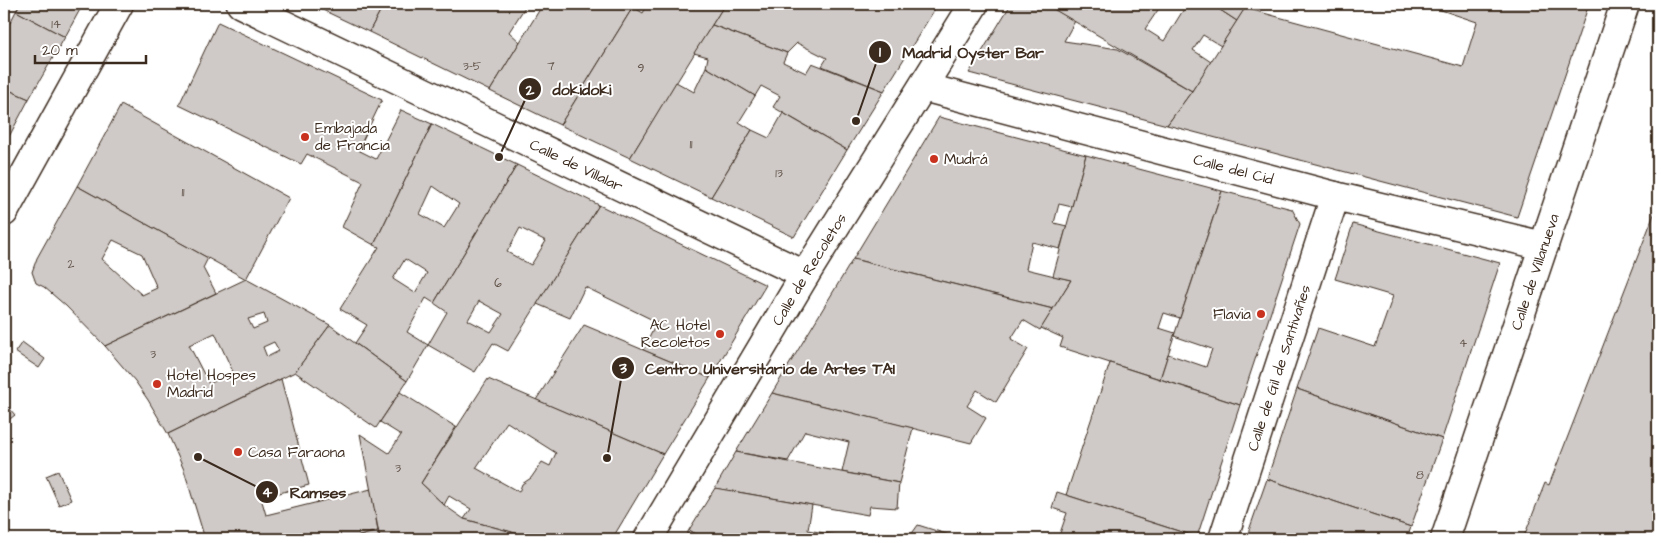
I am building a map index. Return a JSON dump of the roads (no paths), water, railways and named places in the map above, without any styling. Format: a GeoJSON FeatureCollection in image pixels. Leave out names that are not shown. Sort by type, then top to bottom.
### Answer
{"type":"FeatureCollection","features":[{"type":"Feature","properties":{"kind":"street"},"geometry":{"type":"LineString","coordinates":[[4,212],[119,4]]}},
{"type":"Feature","properties":{"kind":"street","name":"Calle de Villalar"},"geometry":{"type":"LineString","coordinates":[[241,4],[805,275]]}},
{"type":"Feature","properties":{"kind":"street","name":"Calle de Recoletos"},"geometry":{"type":"LineString","coordinates":[[648,539],[805,275],[974,4]]}},
{"type":"Feature","properties":{"kind":"street","name":"Calle de Villanueva"},"geometry":{"type":"LineString","coordinates":[[1445,539],[1625,4]]}},
{"type":"Feature","properties":{"kind":"street","name":"Calle del Cid"},"geometry":{"type":"LineString","coordinates":[[923,87],[1335,196],[1544,246]]}},
{"type":"Feature","properties":{"kind":"street","name":"Calle de Gil de Santivañes"},"geometry":{"type":"LineString","coordinates":[[1223,539],[1335,196]]}},
{"type":"Feature","properties":{"kind":"place","name":"Madrid Oyster Bar"},"geometry":{"type":"Point","coordinates":[856,121]}},
{"type":"Feature","properties":{"kind":"place","name":"Embajada de Francia"},"geometry":{"type":"Point","coordinates":[305,137]}},
{"type":"Feature","properties":{"kind":"place","name":"dokidoki"},"geometry":{"type":"Point","coordinates":[499,157]}},
{"type":"Feature","properties":{"kind":"place","name":"Mudrá"},"geometry":{"type":"Point","coordinates":[934,159]}},
{"type":"Feature","properties":{"kind":"place","name":"Flavia"},"geometry":{"type":"Point","coordinates":[1261,314]}},
{"type":"Feature","properties":{"kind":"place","name":"AC Hotel Recoletos"},"geometry":{"type":"Point","coordinates":[720,334]}},
{"type":"Feature","properties":{"kind":"place","name":"Hotel Hospes Madrid"},"geometry":{"type":"Point","coordinates":[157,384]}},
{"type":"Feature","properties":{"kind":"place","name":"Casa Faraona"},"geometry":{"type":"Point","coordinates":[238,452]}},
{"type":"Feature","properties":{"kind":"place","name":"Ramses"},"geometry":{"type":"Point","coordinates":[198,457]}},
{"type":"Feature","properties":{"kind":"place","name":"Centro Universitario de Artes TAI"},"geometry":{"type":"Point","coordinates":[607,458]}}]}
